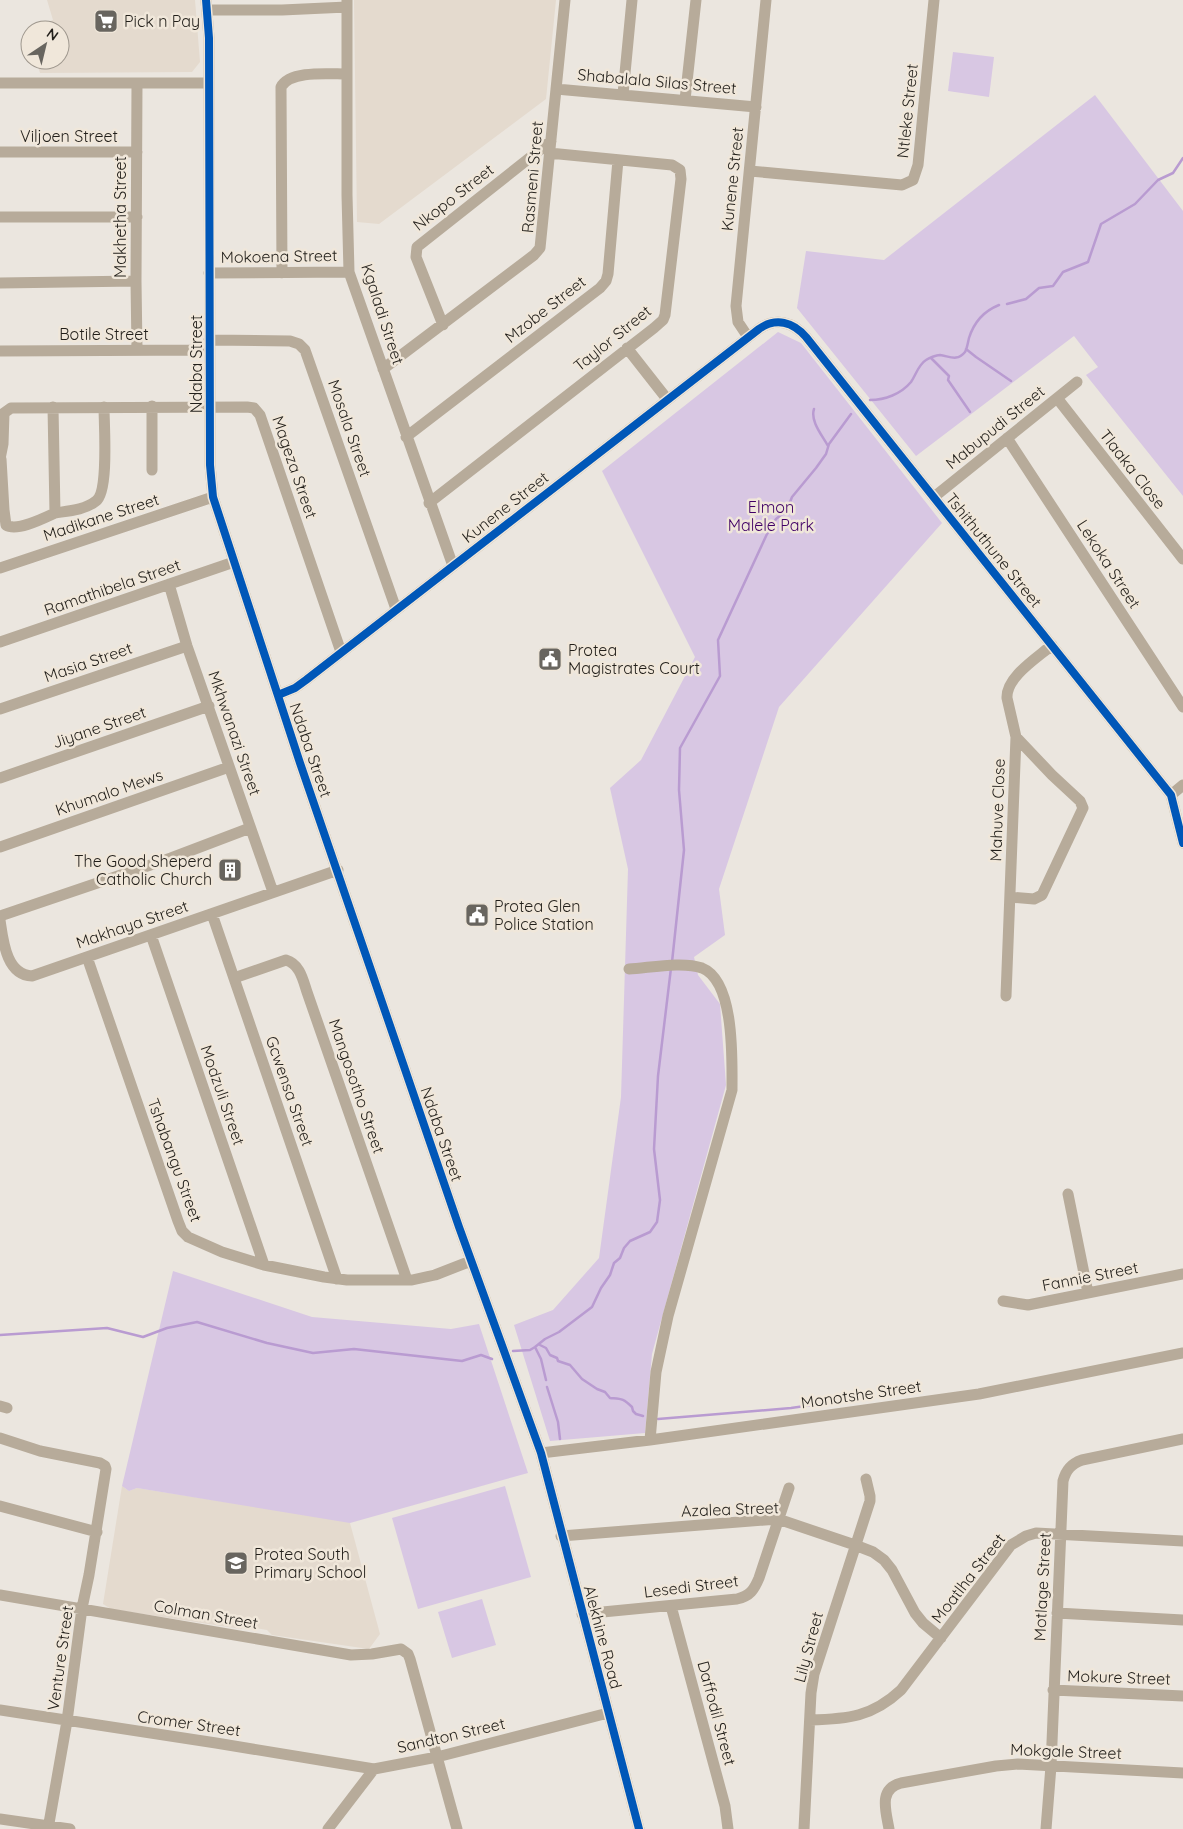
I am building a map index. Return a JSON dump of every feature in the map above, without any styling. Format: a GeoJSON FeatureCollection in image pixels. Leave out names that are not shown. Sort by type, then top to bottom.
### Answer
{"type":"FeatureCollection","features":[{"type":"Feature","properties":{"kind":"street","name":"Rasmeni Street"},"geometry":{"type":"LineString","coordinates":[[383,369],[534,255],[540,248],[565,0]]}},
{"type":"Feature","properties":{"kind":"street"},"geometry":{"type":"LineString","coordinates":[[623,94],[632,0]]}},
{"type":"Feature","properties":{"kind":"street"},"geometry":{"type":"LineString","coordinates":[[685,100],[696,0]]}},
{"type":"Feature","properties":{"kind":"street","name":"Kunene Street"},"geometry":{"type":"LineString","coordinates":[[278,695],[295,688],[748,337],[738,322],[736,306],[766,0]]}},
{"type":"Feature","properties":{"kind":"street","name":"Ntleke Street"},"geometry":{"type":"LineString","coordinates":[[750,171],[902,186],[913,180],[918,165],[934,0]]}},
{"type":"Feature","properties":{"kind":"street"},"geometry":{"type":"LineString","coordinates":[[207,5],[347,4]]}},
{"type":"Feature","properties":{"kind":"street","name":"Kgaladi Street"},"geometry":{"type":"LineString","coordinates":[[347,4],[346,74],[349,272],[452,566]]}},
{"type":"Feature","properties":{"kind":"street","name":"Ndaba Street"},"geometry":{"type":"LineString","coordinates":[[207,5],[209,407],[210,465],[213,497],[278,695],[471,1261],[540,1453]]}},
{"type":"Feature","properties":{"kind":"street"},"geometry":{"type":"LineString","coordinates":[[282,273],[281,87],[286,80],[294,76],[346,74]]}},
{"type":"Feature","properties":{"kind":"street"},"geometry":{"type":"LineString","coordinates":[[0,83],[208,83]]}},
{"type":"Feature","properties":{"kind":"street","name":"Makhetha Street"},"geometry":{"type":"LineString","coordinates":[[137,83],[137,350]]}},
{"type":"Feature","properties":{"kind":"street","name":"Shabalala Silas Street"},"geometry":{"type":"LineString","coordinates":[[556,89],[756,107]]}},
{"type":"Feature","properties":{"kind":"street","name":"Nkopo Street"},"geometry":{"type":"LineString","coordinates":[[443,325],[416,257],[417,247],[551,141]]}},
{"type":"Feature","properties":{"kind":"street","name":"Viljoen Street"},"geometry":{"type":"LineString","coordinates":[[0,152],[137,152]]}},
{"type":"Feature","properties":{"kind":"street","name":"Taylor Street"},"geometry":{"type":"LineString","coordinates":[[429,503],[659,324],[665,315],[681,175],[680,170],[673,166],[549,153]]}},
{"type":"Feature","properties":{"kind":"street","name":"Mzobe Street"},"geometry":{"type":"LineString","coordinates":[[406,437],[600,288],[606,281],[618,160]]}},
{"type":"Feature","properties":{"kind":"street"},"geometry":{"type":"LineString","coordinates":[[0,217],[137,217]]}},
{"type":"Feature","properties":{"kind":"street","name":"Mokoena Street"},"geometry":{"type":"LineString","coordinates":[[209,273],[349,272]]}},
{"type":"Feature","properties":{"kind":"street"},"geometry":{"type":"LineString","coordinates":[[0,283],[136,281]]}},
{"type":"Feature","properties":{"kind":"street","name":"Tshithuthune Street"},"geometry":{"type":"LineString","coordinates":[[748,337],[768,324],[785,323],[795,326],[802,333],[1171,795],[1183,843]]}},
{"type":"Feature","properties":{"kind":"street","name":"Mosala Street"},"geometry":{"type":"LineString","coordinates":[[209,345],[290,341],[299,344],[305,350],[396,609]]}},
{"type":"Feature","properties":{"kind":"street","name":"Botile Street"},"geometry":{"type":"LineString","coordinates":[[0,351],[137,350],[209,345]]}},
{"type":"Feature","properties":{"kind":"street"},"geometry":{"type":"LineString","coordinates":[[628,348],[667,399]]}},
{"type":"Feature","properties":{"kind":"street","name":"Mabupudi Street"},"geometry":{"type":"LineString","coordinates":[[934,497],[1077,382]]}},
{"type":"Feature","properties":{"kind":"street","name":"Tlaaka Close"},"geometry":{"type":"LineString","coordinates":[[1057,398],[1183,559]]}},
{"type":"Feature","properties":{"kind":"street"},"geometry":{"type":"LineString","coordinates":[[152,406],[152,470]]}},
{"type":"Feature","properties":{"kind":"street","name":"Mageza Street"},"geometry":{"type":"LineString","coordinates":[[104,407],[104,479],[102,494],[96,501],[88,505],[55,513],[22,526],[11,527],[6,525],[1,459],[6,410],[16,407],[152,406],[250,407],[260,415],[341,652]]}},
{"type":"Feature","properties":{"kind":"street"},"geometry":{"type":"LineString","coordinates":[[52,407],[55,513]]}},
{"type":"Feature","properties":{"kind":"street","name":"Lekoka Street"},"geometry":{"type":"LineString","coordinates":[[1007,438],[1183,707]]}},
{"type":"Feature","properties":{"kind":"street","name":"Madikane Street"},"geometry":{"type":"LineString","coordinates":[[0,568],[213,497]]}},
{"type":"Feature","properties":{"kind":"street","name":"Ramathibela Street"},"geometry":{"type":"LineString","coordinates":[[0,642],[234,562]]}},
{"type":"Feature","properties":{"kind":"street","name":"Mkhwanazi Street"},"geometry":{"type":"LineString","coordinates":[[169,584],[187,646],[273,892]]}},
{"type":"Feature","properties":{"kind":"street","name":"Mahuve Close"},"geometry":{"type":"LineString","coordinates":[[1006,996],[1016,737],[1007,698],[1008,688],[1014,678],[1052,645]]}},
{"type":"Feature","properties":{"kind":"street","name":"Masia Street"},"geometry":{"type":"LineString","coordinates":[[0,710],[187,646]]}},
{"type":"Feature","properties":{"kind":"street","name":"Jiyane Street"},"geometry":{"type":"LineString","coordinates":[[0,778],[209,706]]}},
{"type":"Feature","properties":{"kind":"street"},"geometry":{"type":"LineString","coordinates":[[1010,897],[1034,899],[1042,894],[1083,808],[1080,801],[1016,737]]}},
{"type":"Feature","properties":{"kind":"street","name":"Khumalo Mews"},"geometry":{"type":"LineString","coordinates":[[0,847],[229,768]]}},
{"type":"Feature","properties":{"kind":"street"},"geometry":{"type":"LineString","coordinates":[[1171,795],[1183,785]]}},
{"type":"Feature","properties":{"kind":"street"},"geometry":{"type":"LineString","coordinates":[[0,918],[250,828]]}},
{"type":"Feature","properties":{"kind":"street","name":"Makhaya Street"},"geometry":{"type":"LineString","coordinates":[[0,918],[8,954],[14,968],[22,974],[35,975],[338,870]]}},
{"type":"Feature","properties":{"kind":"street","name":"Gcwensa Street"},"geometry":{"type":"LineString","coordinates":[[212,914],[337,1279]]}},
{"type":"Feature","properties":{"kind":"street","name":"Modzuli Street"},"geometry":{"type":"LineString","coordinates":[[151,935],[264,1265]]}},
{"type":"Feature","properties":{"kind":"street","name":"Tshabangu Street"},"geometry":{"type":"LineString","coordinates":[[87,957],[182,1231],[188,1237],[264,1265],[337,1279],[407,1280],[435,1275],[471,1261]]}},
{"type":"Feature","properties":{"kind":"street","name":"Mangosotho Street"},"geometry":{"type":"LineString","coordinates":[[234,978],[286,960],[292,962],[297,967],[407,1280]]}},
{"type":"Feature","properties":{"kind":"street"},"geometry":{"type":"LineString","coordinates":[[629,970],[684,965],[702,968],[713,975],[722,994],[729,1018],[732,1056],[732,1090],[668,1316],[656,1372],[650,1440]]}},
{"type":"Feature","properties":{"kind":"street"},"geometry":{"type":"LineString","coordinates":[[1068,1194],[1088,1293]]}},
{"type":"Feature","properties":{"kind":"street","name":"Fannie Street"},"geometry":{"type":"LineString","coordinates":[[1003,1301],[1028,1305],[1183,1274]]}},
{"type":"Feature","properties":{"kind":"street","name":"Monotshe Street"},"geometry":{"type":"LineString","coordinates":[[540,1453],[650,1440],[980,1394],[1183,1353]]}},
{"type":"Feature","properties":{"kind":"street","name":"Venture Street"},"geometry":{"type":"LineString","coordinates":[[0,1438],[40,1451],[102,1464],[106,1469],[82,1608],[67,1721],[48,1827]]}},
{"type":"Feature","properties":{"kind":"street","name":"Motlage Street"},"geometry":{"type":"LineString","coordinates":[[1046,1829],[1051,1766],[1063,1480],[1074,1462],[1183,1439]]}},
{"type":"Feature","properties":{"kind":"street","name":"Alekhine Road"},"geometry":{"type":"LineString","coordinates":[[540,1453],[639,1829]]}},
{"type":"Feature","properties":{"kind":"street","name":"Lily Street"},"geometry":{"type":"LineString","coordinates":[[804,1829],[814,1674],[870,1501],[866,1478]]}},
{"type":"Feature","properties":{"kind":"street","name":"Lesedi Street"},"geometry":{"type":"LineString","coordinates":[[582,1614],[738,1599],[750,1595],[756,1587],[788,1488]]}},
{"type":"Feature","properties":{"kind":"street"},"geometry":{"type":"LineString","coordinates":[[0,1506],[96,1532]]}},
{"type":"Feature","properties":{"kind":"street","name":"Azalea Street"},"geometry":{"type":"LineString","coordinates":[[561,1536],[778,1520],[874,1552],[892,1570],[923,1623],[941,1638]]}},
{"type":"Feature","properties":{"kind":"street","name":"Moatlha Street"},"geometry":{"type":"LineString","coordinates":[[810,1720],[851,1717],[877,1708],[890,1700],[901,1690],[1012,1545],[1026,1536],[1036,1533],[1183,1541]]}},
{"type":"Feature","properties":{"kind":"street","name":"Colman Street"},"geometry":{"type":"LineString","coordinates":[[0,1595],[344,1654],[363,1655],[397,1648],[405,1650],[410,1658],[437,1757]]}},
{"type":"Feature","properties":{"kind":"street","name":"Daffodil Street"},"geometry":{"type":"LineString","coordinates":[[671,1606],[725,1806],[728,1829]]}},
{"type":"Feature","properties":{"kind":"street"},"geometry":{"type":"LineString","coordinates":[[1057,1614],[1183,1620]]}},
{"type":"Feature","properties":{"kind":"street","name":"Mokure Street"},"geometry":{"type":"LineString","coordinates":[[1053,1690],[1183,1696]]}},
{"type":"Feature","properties":{"kind":"street","name":"Cromer Street"},"geometry":{"type":"LineString","coordinates":[[0,1710],[374,1769]]}},
{"type":"Feature","properties":{"kind":"street","name":"Sandton Street"},"geometry":{"type":"LineString","coordinates":[[374,1769],[437,1757],[608,1713]]}},
{"type":"Feature","properties":{"kind":"street"},"geometry":{"type":"LineString","coordinates":[[437,1757],[456,1829]]}},
{"type":"Feature","properties":{"kind":"street","name":"Mokgale Street"},"geometry":{"type":"LineString","coordinates":[[889,1829],[884,1801],[886,1793],[890,1787],[901,1783],[996,1766],[1018,1764],[1183,1772]]}},
{"type":"Feature","properties":{"kind":"street"},"geometry":{"type":"LineString","coordinates":[[328,1829],[374,1769]]}},
{"type":"Feature","properties":{"kind":"street"},"geometry":{"type":"LineString","coordinates":[[0,1819],[70,1829]]}},
{"type":"Feature","properties":{"kind":"shaded area"},"geometry":{"type":"Polygon","coordinates":[[[47,0],[195,0],[200,62],[192,72],[40,73],[39,70],[70,70],[70,20],[53,20],[47,0]]]}},
{"type":"Feature","properties":{"kind":"shaded area"},"geometry":{"type":"Polygon","coordinates":[[[354,0],[556,0],[546,99],[379,224],[357,222],[354,0]]]}},
{"type":"Feature","properties":{"kind":"shaded area","name":"Protea South Primary School"},"geometry":{"type":"Polygon","coordinates":[[[122,1486],[129,1491],[137,1488],[347,1521],[350,1523],[380,1634],[369,1649],[272,1635],[267,1630],[245,1626],[241,1629],[111,1609],[103,1604],[122,1486]]]}},
{"type":"Feature","properties":{"kind":"green space"},"geometry":{"type":"Polygon","coordinates":[[[953,52],[994,57],[989,97],[948,91],[953,52]]]}},
{"type":"Feature","properties":{"kind":"green space"},"geometry":{"type":"Polygon","coordinates":[[[1095,95],[1183,211],[1183,496],[1086,375],[1098,367],[1074,336],[916,456],[797,308],[806,251],[884,260],[1095,95]]]}},
{"type":"Feature","properties":{"kind":"green space","name":"Elmon Malele Park"},"geometry":{"type":"Polygon","coordinates":[[[778,332],[801,343],[942,523],[779,707],[719,889],[725,935],[694,957],[698,975],[720,1004],[726,1085],[652,1354],[645,1433],[550,1441],[514,1325],[553,1310],[599,1258],[621,1097],[628,869],[610,788],[641,760],[695,657],[602,471],[778,332]]]}},
{"type":"Feature","properties":{"kind":"green space"},"geometry":{"type":"Polygon","coordinates":[[[173,1271],[312,1317],[451,1329],[479,1324],[528,1473],[350,1523],[137,1488],[129,1491],[122,1486],[173,1271]]]}},
{"type":"Feature","properties":{"kind":"green space"},"geometry":{"type":"Polygon","coordinates":[[[505,1486],[531,1577],[418,1609],[392,1518],[505,1486]]]}},
{"type":"Feature","properties":{"kind":"green space"},"geometry":{"type":"Polygon","coordinates":[[[482,1599],[496,1645],[452,1658],[438,1612],[482,1599]]]}},
{"type":"Feature","properties":{"kind":"waterway"},"geometry":{"type":"LineString","coordinates":[[1007,304],[1026,299],[1039,288],[1053,286],[1063,272],[1088,262],[1101,224],[1135,204],[1158,180],[1173,173],[1183,158]]}},
{"type":"Feature","properties":{"kind":"waterway"},"geometry":{"type":"LineString","coordinates":[[870,400],[881,399],[898,393],[911,382],[923,362],[929,358],[938,355],[956,358],[962,355],[966,351],[971,332],[977,322],[984,314],[999,305]]}},
{"type":"Feature","properties":{"kind":"waterway"},"geometry":{"type":"LineString","coordinates":[[966,349],[1011,381]]}},
{"type":"Feature","properties":{"kind":"waterway"},"geometry":{"type":"LineString","coordinates":[[931,358],[949,376],[948,380],[970,412]]}},
{"type":"Feature","properties":{"kind":"waterway"},"geometry":{"type":"LineString","coordinates":[[814,409],[815,423],[828,446]]}},
{"type":"Feature","properties":{"kind":"waterway"},"geometry":{"type":"LineString","coordinates":[[672,962],[684,850],[679,790],[680,748],[720,676],[718,640],[767,534],[776,519],[787,510],[792,497],[826,454],[829,444],[851,414]]}},
{"type":"Feature","properties":{"kind":"waterway"},"geometry":{"type":"LineString","coordinates":[[513,1351],[530,1350],[559,1332],[592,1307],[610,1275],[614,1263],[620,1258],[624,1248],[630,1241],[650,1232],[657,1222],[660,1200],[654,1149],[658,1076],[671,968]]}},
{"type":"Feature","properties":{"kind":"waterway"},"geometry":{"type":"LineString","coordinates":[[0,1335],[107,1328],[143,1337],[167,1328],[197,1322],[267,1343],[313,1353],[354,1349],[462,1361],[481,1355],[492,1359]]}},
{"type":"Feature","properties":{"kind":"waterway"},"geometry":{"type":"LineString","coordinates":[[540,1345],[546,1348],[550,1355],[557,1358],[558,1361],[570,1365],[582,1379],[605,1392],[610,1398],[624,1400],[632,1407],[636,1414],[643,1416]]}},
{"type":"Feature","properties":{"kind":"waterway"},"geometry":{"type":"LineString","coordinates":[[535,1347],[541,1359],[546,1380]]}},
{"type":"Feature","properties":{"kind":"waterway"},"geometry":{"type":"LineString","coordinates":[[547,1387],[558,1422],[560,1439]]}},
{"type":"Feature","properties":{"kind":"waterway"},"geometry":{"type":"LineString","coordinates":[[658,1419],[791,1408],[861,1398]]}},
{"type":"Feature","properties":{"kind":"cycle path"},"geometry":{"type":"LineString","coordinates":[[206,0],[209,38],[210,465],[213,497],[300,763],[459,1227],[541,1453],[639,1829]]}},
{"type":"Feature","properties":{"kind":"cycle path"},"geometry":{"type":"LineString","coordinates":[[278,695],[295,688],[306,680],[759,329],[765,325],[778,322],[796,328],[806,337],[1171,795],[1183,843]]}},
{"type":"Feature","properties":{"kind":"place","name":"Pick n Pay"},"geometry":{"type":"Point","coordinates":[106,21]}},
{"type":"Feature","properties":{"kind":"place","name":"Protea Magistrates Court"},"geometry":{"type":"Point","coordinates":[550,659]}},
{"type":"Feature","properties":{"kind":"place","name":"The Good Sheperd Catholic Church"},"geometry":{"type":"Point","coordinates":[230,870]}},
{"type":"Feature","properties":{"kind":"place","name":"Protea Glen Police Station"},"geometry":{"type":"Point","coordinates":[477,915]}},
{"type":"Feature","properties":{"kind":"place","name":"Protea South Primary School"},"geometry":{"type":"Point","coordinates":[236,1563]}}]}
